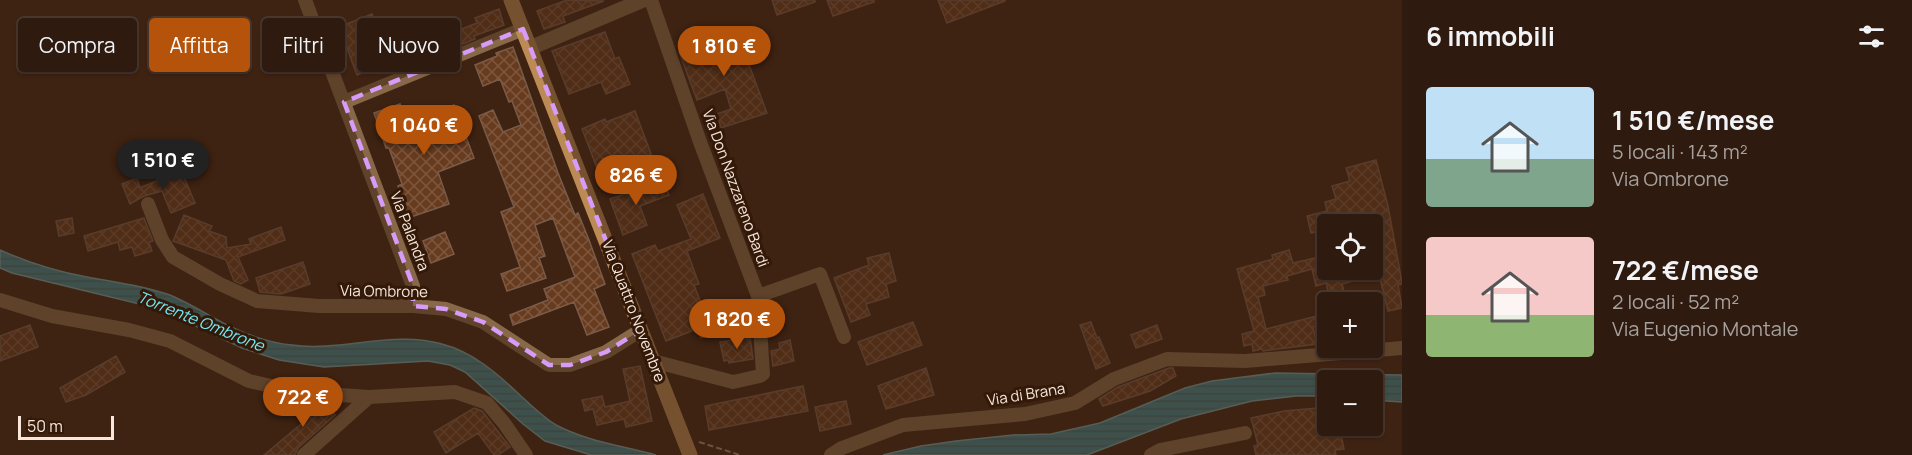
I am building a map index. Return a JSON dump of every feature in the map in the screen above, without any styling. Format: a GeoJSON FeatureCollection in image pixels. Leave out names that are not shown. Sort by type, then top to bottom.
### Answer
{"type":"FeatureCollection","features":[{"type":"Feature","properties":{"kind":"main road","name":"Via Quattro Novembre"},"geometry":{"type":"LineString","coordinates":[[511,0],[690,455]]}},
{"type":"Feature","properties":{"kind":"street","name":"Via Palandra"},"geometry":{"type":"LineString","coordinates":[[305,0],[413,286],[413,306]]}},
{"type":"Feature","properties":{"kind":"street"},"geometry":{"type":"LineString","coordinates":[[530,48],[644,0]]}},
{"type":"Feature","properties":{"kind":"street","name":"Via Don Nazzareno Bardi"},"geometry":{"type":"LineString","coordinates":[[651,0],[700,142],[758,296],[763,374],[733,382],[653,362]]}},
{"type":"Feature","properties":{"kind":"street"},"geometry":{"type":"LineString","coordinates":[[344,102],[523,29]]}},
{"type":"Feature","properties":{"kind":"street","name":"Via Ombrone"},"geometry":{"type":"LineString","coordinates":[[148,204],[162,240],[173,257],[220,284],[257,301],[319,306],[413,306],[446,309],[483,322],[549,365],[570,365],[606,352],[641,330]]}},
{"type":"Feature","properties":{"kind":"street"},"geometry":{"type":"LineString","coordinates":[[758,296],[820,274],[844,337]]}},
{"type":"Feature","properties":{"kind":"street"},"geometry":{"type":"LineString","coordinates":[[0,300],[52,316],[129,330],[170,341],[249,381],[298,392],[369,397],[455,392],[487,403],[526,455]]}},
{"type":"Feature","properties":{"kind":"street","name":"Via di Brana"},"geometry":{"type":"LineString","coordinates":[[831,455],[903,424],[1025,414],[1075,404],[1114,379],[1167,359],[1245,360],[1402,348]]}},
{"type":"Feature","properties":{"kind":"street"},"geometry":{"type":"LineString","coordinates":[[304,455],[369,397]]}},
{"type":"Feature","properties":{"kind":"street"},"geometry":{"type":"LineString","coordinates":[[1151,455],[1160,450],[1245,433]]}},
{"type":"Feature","properties":{"kind":"path"},"geometry":{"type":"LineString","coordinates":[[684,440],[740,455]]}},
{"type":"Feature","properties":{"kind":"highlighted area"},"geometry":{"type":"Polygon","coordinates":[[[523,29],[641,330],[606,352],[570,365],[549,365],[483,322],[446,309],[413,306],[413,286],[344,102],[523,29]]]}},
{"type":"Feature","properties":{"kind":"water","name":"Torrente Ombrone"},"geometry":{"type":"Polygon","coordinates":[[[0,250],[65,272],[167,294],[238,330],[277,343],[330,346],[405,339],[442,344],[464,352],[485,365],[556,425],[592,439],[656,455],[591,455],[545,441],[465,372],[450,365],[428,361],[324,367],[279,360],[242,348],[160,309],[12,273],[0,268],[0,250]]]}},
{"type":"Feature","properties":{"kind":"water"},"geometry":{"type":"Polygon","coordinates":[[[1275,373],[1317,374],[1317,396],[1252,401],[1181,419],[1087,455],[883,455],[956,441],[1051,434],[1100,423],[1185,388],[1212,381],[1275,373]]]}},
{"type":"Feature","properties":{"kind":"water"},"geometry":{"type":"Polygon","coordinates":[[[1383,375],[1402,375],[1402,402],[1383,401],[1383,375]]]}},
{"type":"Feature","properties":{"kind":"building"},"geometry":{"type":"Polygon","coordinates":[[[567,0],[604,1],[563,16],[565,22],[544,29],[537,11],[567,0]]]}},
{"type":"Feature","properties":{"kind":"building"},"geometry":{"type":"Polygon","coordinates":[[[772,0],[815,0],[815,2],[777,15],[772,0]]]}},
{"type":"Feature","properties":{"kind":"building"},"geometry":{"type":"Polygon","coordinates":[[[827,0],[874,0],[874,2],[833,16],[827,0]]]}},
{"type":"Feature","properties":{"kind":"building"},"geometry":{"type":"Polygon","coordinates":[[[938,0],[1005,0],[1005,1],[947,23],[938,0]]]}},
{"type":"Feature","properties":{"kind":"building"},"geometry":{"type":"Polygon","coordinates":[[[499,9],[504,25],[474,36],[475,39],[460,45],[460,30],[477,23],[475,18],[499,9]]]}},
{"type":"Feature","properties":{"kind":"building"},"geometry":{"type":"Polygon","coordinates":[[[372,14],[374,18],[362,18],[372,14]]]}},
{"type":"Feature","properties":{"kind":"building"},"geometry":{"type":"Polygon","coordinates":[[[357,20],[357,72],[365,72],[357,75],[345,43],[345,25],[357,20]]]}},
{"type":"Feature","properties":{"kind":"building"},"geometry":{"type":"Polygon","coordinates":[[[736,30],[767,113],[721,128],[717,114],[731,109],[725,89],[697,100],[679,52],[736,30]]]}},
{"type":"Feature","properties":{"kind":"building"},"geometry":{"type":"Polygon","coordinates":[[[605,32],[615,59],[619,57],[630,84],[606,94],[601,82],[569,94],[552,51],[605,32]]]}},
{"type":"Feature","properties":{"kind":"building"},"geometry":{"type":"Polygon","coordinates":[[[513,47],[558,173],[575,215],[578,213],[605,284],[594,289],[609,327],[587,335],[574,302],[513,325],[510,315],[548,300],[544,289],[575,277],[553,218],[535,225],[545,256],[539,258],[546,278],[507,291],[501,274],[520,267],[501,212],[514,207],[479,116],[493,110],[503,132],[521,125],[500,79],[483,86],[475,65],[497,56],[496,53],[513,47]]]}},
{"type":"Feature","properties":{"kind":"building"},"geometry":{"type":"Polygon","coordinates":[[[400,104],[413,143],[438,133],[431,114],[454,105],[474,158],[438,172],[449,204],[408,218],[398,186],[402,184],[374,113],[400,104]]]}},
{"type":"Feature","properties":{"kind":"building"},"geometry":{"type":"Polygon","coordinates":[[[635,111],[653,159],[602,181],[582,129],[605,119],[606,122],[635,111]]]}},
{"type":"Feature","properties":{"kind":"building"},"geometry":{"type":"Polygon","coordinates":[[[1376,160],[1388,206],[1399,266],[1402,284],[1398,285],[1402,308],[1388,311],[1380,280],[1383,280],[1383,214],[1317,214],[1317,232],[1311,233],[1307,216],[1327,211],[1325,202],[1336,199],[1332,186],[1350,181],[1346,168],[1376,160]]]}},
{"type":"Feature","properties":{"kind":"building"},"geometry":{"type":"Polygon","coordinates":[[[181,170],[195,203],[171,213],[162,191],[144,196],[130,204],[122,184],[137,178],[140,188],[181,170]]]}},
{"type":"Feature","properties":{"kind":"building"},"geometry":{"type":"Polygon","coordinates":[[[663,180],[669,195],[640,206],[647,225],[623,235],[610,199],[663,180]]]}},
{"type":"Feature","properties":{"kind":"building"},"geometry":{"type":"Polygon","coordinates":[[[703,194],[720,238],[687,251],[699,284],[694,285],[713,334],[701,338],[697,329],[666,341],[632,254],[655,245],[658,251],[691,239],[677,205],[703,194]]]}},
{"type":"Feature","properties":{"kind":"building"},"geometry":{"type":"Polygon","coordinates":[[[184,215],[212,226],[209,231],[226,237],[227,248],[251,244],[249,239],[281,227],[285,240],[238,257],[248,280],[241,284],[234,281],[226,260],[173,241],[184,215]]]}},
{"type":"Feature","properties":{"kind":"building"},"geometry":{"type":"Polygon","coordinates":[[[72,218],[74,233],[59,236],[56,221],[72,218]]]}},
{"type":"Feature","properties":{"kind":"building"},"geometry":{"type":"Polygon","coordinates":[[[144,218],[153,241],[149,242],[152,251],[135,256],[132,247],[120,250],[118,242],[88,251],[84,236],[144,218]]]}},
{"type":"Feature","properties":{"kind":"building"},"geometry":{"type":"Polygon","coordinates":[[[445,232],[454,254],[431,263],[423,241],[445,232]]]}},
{"type":"Feature","properties":{"kind":"building"},"geometry":{"type":"Polygon","coordinates":[[[1289,250],[1293,263],[1317,258],[1317,280],[1357,280],[1342,284],[1344,292],[1328,292],[1326,283],[1316,286],[1312,269],[1287,276],[1288,280],[1263,286],[1265,295],[1258,297],[1266,329],[1317,316],[1317,326],[1313,327],[1317,344],[1253,351],[1252,344],[1244,346],[1242,334],[1254,331],[1237,269],[1273,259],[1272,255],[1289,250]]]}},
{"type":"Feature","properties":{"kind":"building"},"geometry":{"type":"Polygon","coordinates":[[[889,253],[896,281],[886,284],[889,297],[866,304],[870,315],[851,322],[834,278],[869,265],[867,258],[889,253]]]}},
{"type":"Feature","properties":{"kind":"building"},"geometry":{"type":"Polygon","coordinates":[[[303,262],[310,284],[281,294],[260,292],[256,278],[303,262]]]}},
{"type":"Feature","properties":{"kind":"building"},"geometry":{"type":"Polygon","coordinates":[[[913,322],[922,345],[867,365],[858,342],[913,322]]]}},
{"type":"Feature","properties":{"kind":"building"},"geometry":{"type":"Polygon","coordinates":[[[1091,322],[1110,363],[1096,369],[1080,325],[1091,322]]]}},
{"type":"Feature","properties":{"kind":"building"},"geometry":{"type":"Polygon","coordinates":[[[30,325],[38,347],[0,361],[0,336],[30,325]]]}},
{"type":"Feature","properties":{"kind":"building"},"geometry":{"type":"Polygon","coordinates":[[[1157,325],[1162,339],[1136,348],[1131,335],[1157,325]]]}},
{"type":"Feature","properties":{"kind":"building"},"geometry":{"type":"Polygon","coordinates":[[[750,337],[753,359],[729,363],[728,360],[724,361],[720,342],[750,337]]]}},
{"type":"Feature","properties":{"kind":"building"},"geometry":{"type":"Polygon","coordinates":[[[790,340],[794,361],[773,366],[771,351],[780,349],[779,343],[790,340]]]}},
{"type":"Feature","properties":{"kind":"building"},"geometry":{"type":"Polygon","coordinates":[[[116,356],[125,372],[86,395],[66,402],[60,388],[116,356]]]}},
{"type":"Feature","properties":{"kind":"building"},"geometry":{"type":"Polygon","coordinates":[[[640,366],[652,421],[626,427],[624,419],[597,425],[593,409],[585,411],[582,400],[602,396],[605,407],[630,401],[623,369],[640,366]]]}},
{"type":"Feature","properties":{"kind":"building"},"geometry":{"type":"Polygon","coordinates":[[[926,368],[934,395],[886,409],[878,386],[926,368]]]}},
{"type":"Feature","properties":{"kind":"building"},"geometry":{"type":"Polygon","coordinates":[[[1173,368],[1176,376],[1150,391],[1103,406],[1099,399],[1118,387],[1173,368]]]}},
{"type":"Feature","properties":{"kind":"building"},"geometry":{"type":"Polygon","coordinates":[[[803,386],[808,411],[709,430],[705,406],[803,386]]]}},
{"type":"Feature","properties":{"kind":"building"},"geometry":{"type":"Polygon","coordinates":[[[286,398],[330,403],[326,404],[335,415],[298,448],[295,455],[264,455],[325,404],[292,410],[286,398]]]}},
{"type":"Feature","properties":{"kind":"building"},"geometry":{"type":"Polygon","coordinates":[[[846,401],[851,424],[820,431],[815,407],[846,401]]]}},
{"type":"Feature","properties":{"kind":"building"},"geometry":{"type":"Polygon","coordinates":[[[474,408],[482,411],[510,447],[494,455],[478,433],[446,453],[434,432],[474,408]]]}},
{"type":"Feature","properties":{"kind":"building"},"geometry":{"type":"Polygon","coordinates":[[[1317,408],[1317,436],[1341,436],[1344,449],[1335,450],[1336,455],[1256,455],[1254,446],[1258,445],[1251,418],[1284,411],[1317,408]]]}}]}
